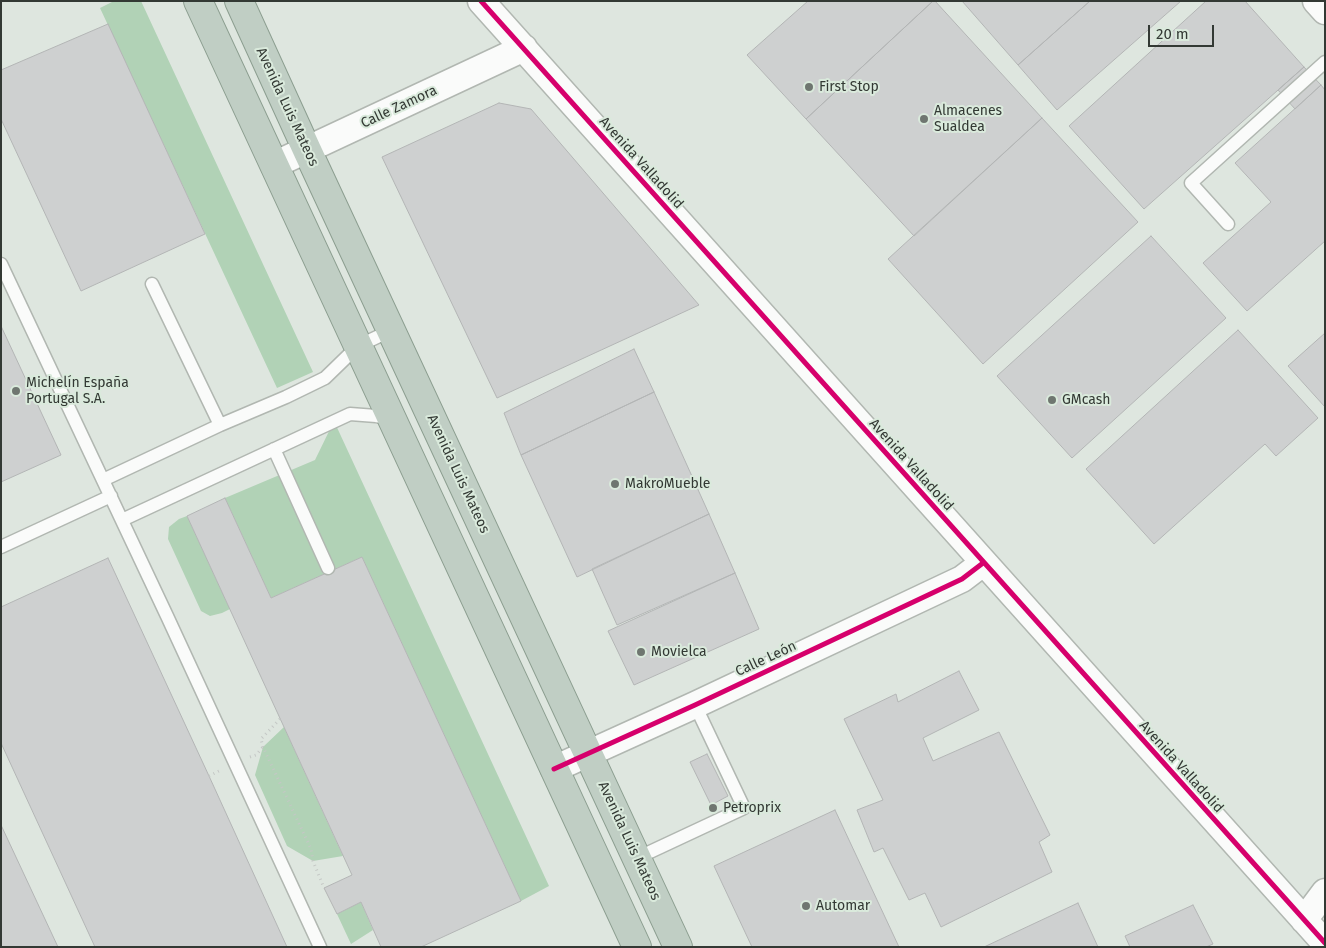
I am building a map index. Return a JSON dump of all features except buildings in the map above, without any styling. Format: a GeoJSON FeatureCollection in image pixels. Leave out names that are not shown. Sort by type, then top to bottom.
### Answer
{"type":"FeatureCollection","features":[{"type":"Feature","properties":{"kind":"highway"},"geometry":{"type":"LineString","coordinates":[[198,1],[636,947]]}},
{"type":"Feature","properties":{"kind":"highway","name":"Avenida Luis Mateos"},"geometry":{"type":"LineString","coordinates":[[239,1],[306,150],[392,330],[678,947]]}},
{"type":"Feature","properties":{"kind":"street","name":"Avenida Valladolid"},"geometry":{"type":"LineString","coordinates":[[482,1],[1325,943]]}},
{"type":"Feature","properties":{"kind":"street"},"geometry":{"type":"LineString","coordinates":[[1316,1],[1325,11]]}},
{"type":"Feature","properties":{"kind":"street","name":"Calle Zamora"},"geometry":{"type":"LineString","coordinates":[[274,165],[524,48]]}},
{"type":"Feature","properties":{"kind":"street","name":"Calle León"},"geometry":{"type":"LineString","coordinates":[[554,769],[695,705],[962,579],[983,563]]}},
{"type":"Feature","properties":{"kind":"street"},"geometry":{"type":"LineString","coordinates":[[1304,920],[1325,892]]}},
{"type":"Feature","properties":{"kind":"lane"},"geometry":{"type":"LineString","coordinates":[[1228,224],[1191,183],[1325,62]]}},
{"type":"Feature","properties":{"kind":"lane"},"geometry":{"type":"LineString","coordinates":[[1,264],[320,947]]}},
{"type":"Feature","properties":{"kind":"lane"},"geometry":{"type":"LineString","coordinates":[[152,284],[220,425]]}},
{"type":"Feature","properties":{"kind":"lane"},"geometry":{"type":"LineString","coordinates":[[103,480],[325,378],[358,346],[392,330]]}},
{"type":"Feature","properties":{"kind":"lane"},"geometry":{"type":"LineString","coordinates":[[122,520],[350,414],[376,416],[393,420]]}},
{"type":"Feature","properties":{"kind":"lane"},"geometry":{"type":"LineString","coordinates":[[274,450],[328,568]]}},
{"type":"Feature","properties":{"kind":"lane"},"geometry":{"type":"LineString","coordinates":[[1,546],[111,496]]}},
{"type":"Feature","properties":{"kind":"lane"},"geometry":{"type":"LineString","coordinates":[[637,858],[744,808],[695,705]]}},
{"type":"Feature","properties":{"kind":"path"},"geometry":{"type":"LineString","coordinates":[[280,719],[261,739],[263,747],[311,849],[312,861],[324,888]]}},
{"type":"Feature","properties":{"kind":"green space"},"geometry":{"type":"Polygon","coordinates":[[[114,1],[141,1],[313,372],[277,388],[100,8],[114,1]]]}},
{"type":"Feature","properties":{"kind":"green space"},"geometry":{"type":"Polygon","coordinates":[[[334,421],[549,886],[521,901],[362,557],[271,598],[225,498],[315,460],[334,421]]]}},
{"type":"Feature","properties":{"kind":"green space"},"geometry":{"type":"Polygon","coordinates":[[[187,516],[230,609],[222,613],[210,616],[201,611],[168,539],[169,527],[179,519],[187,516]]]}},
{"type":"Feature","properties":{"kind":"green space"},"geometry":{"type":"Polygon","coordinates":[[[284,727],[343,856],[313,861],[287,846],[255,775],[263,747],[284,727]]]}},
{"type":"Feature","properties":{"kind":"green space"},"geometry":{"type":"Polygon","coordinates":[[[361,902],[373,930],[351,944],[337,914],[361,902]]]}},
{"type":"Feature","properties":{"kind":"cycle path"},"geometry":{"type":"LineString","coordinates":[[481,1],[1325,943]]}},
{"type":"Feature","properties":{"kind":"cycle path"},"geometry":{"type":"LineString","coordinates":[[554,769],[695,705],[962,579],[983,563]]}},
{"type":"Feature","properties":{"kind":"place","name":"First Stop"},"geometry":{"type":"Point","coordinates":[809,87]}},
{"type":"Feature","properties":{"kind":"place","name":"Almacenes Sualdea"},"geometry":{"type":"Point","coordinates":[924,119]}},
{"type":"Feature","properties":{"kind":"place","name":"Michelín España Portugal S.A."},"geometry":{"type":"Point","coordinates":[16,391]}},
{"type":"Feature","properties":{"kind":"place","name":"GMcash"},"geometry":{"type":"Point","coordinates":[1052,400]}},
{"type":"Feature","properties":{"kind":"place","name":"MakroMueble"},"geometry":{"type":"Point","coordinates":[615,484]}},
{"type":"Feature","properties":{"kind":"place","name":"Movielca"},"geometry":{"type":"Point","coordinates":[641,652]}},
{"type":"Feature","properties":{"kind":"place","name":"Petroprix"},"geometry":{"type":"Point","coordinates":[713,808]}},
{"type":"Feature","properties":{"kind":"place","name":"Automar"},"geometry":{"type":"Point","coordinates":[806,906]}}]}
